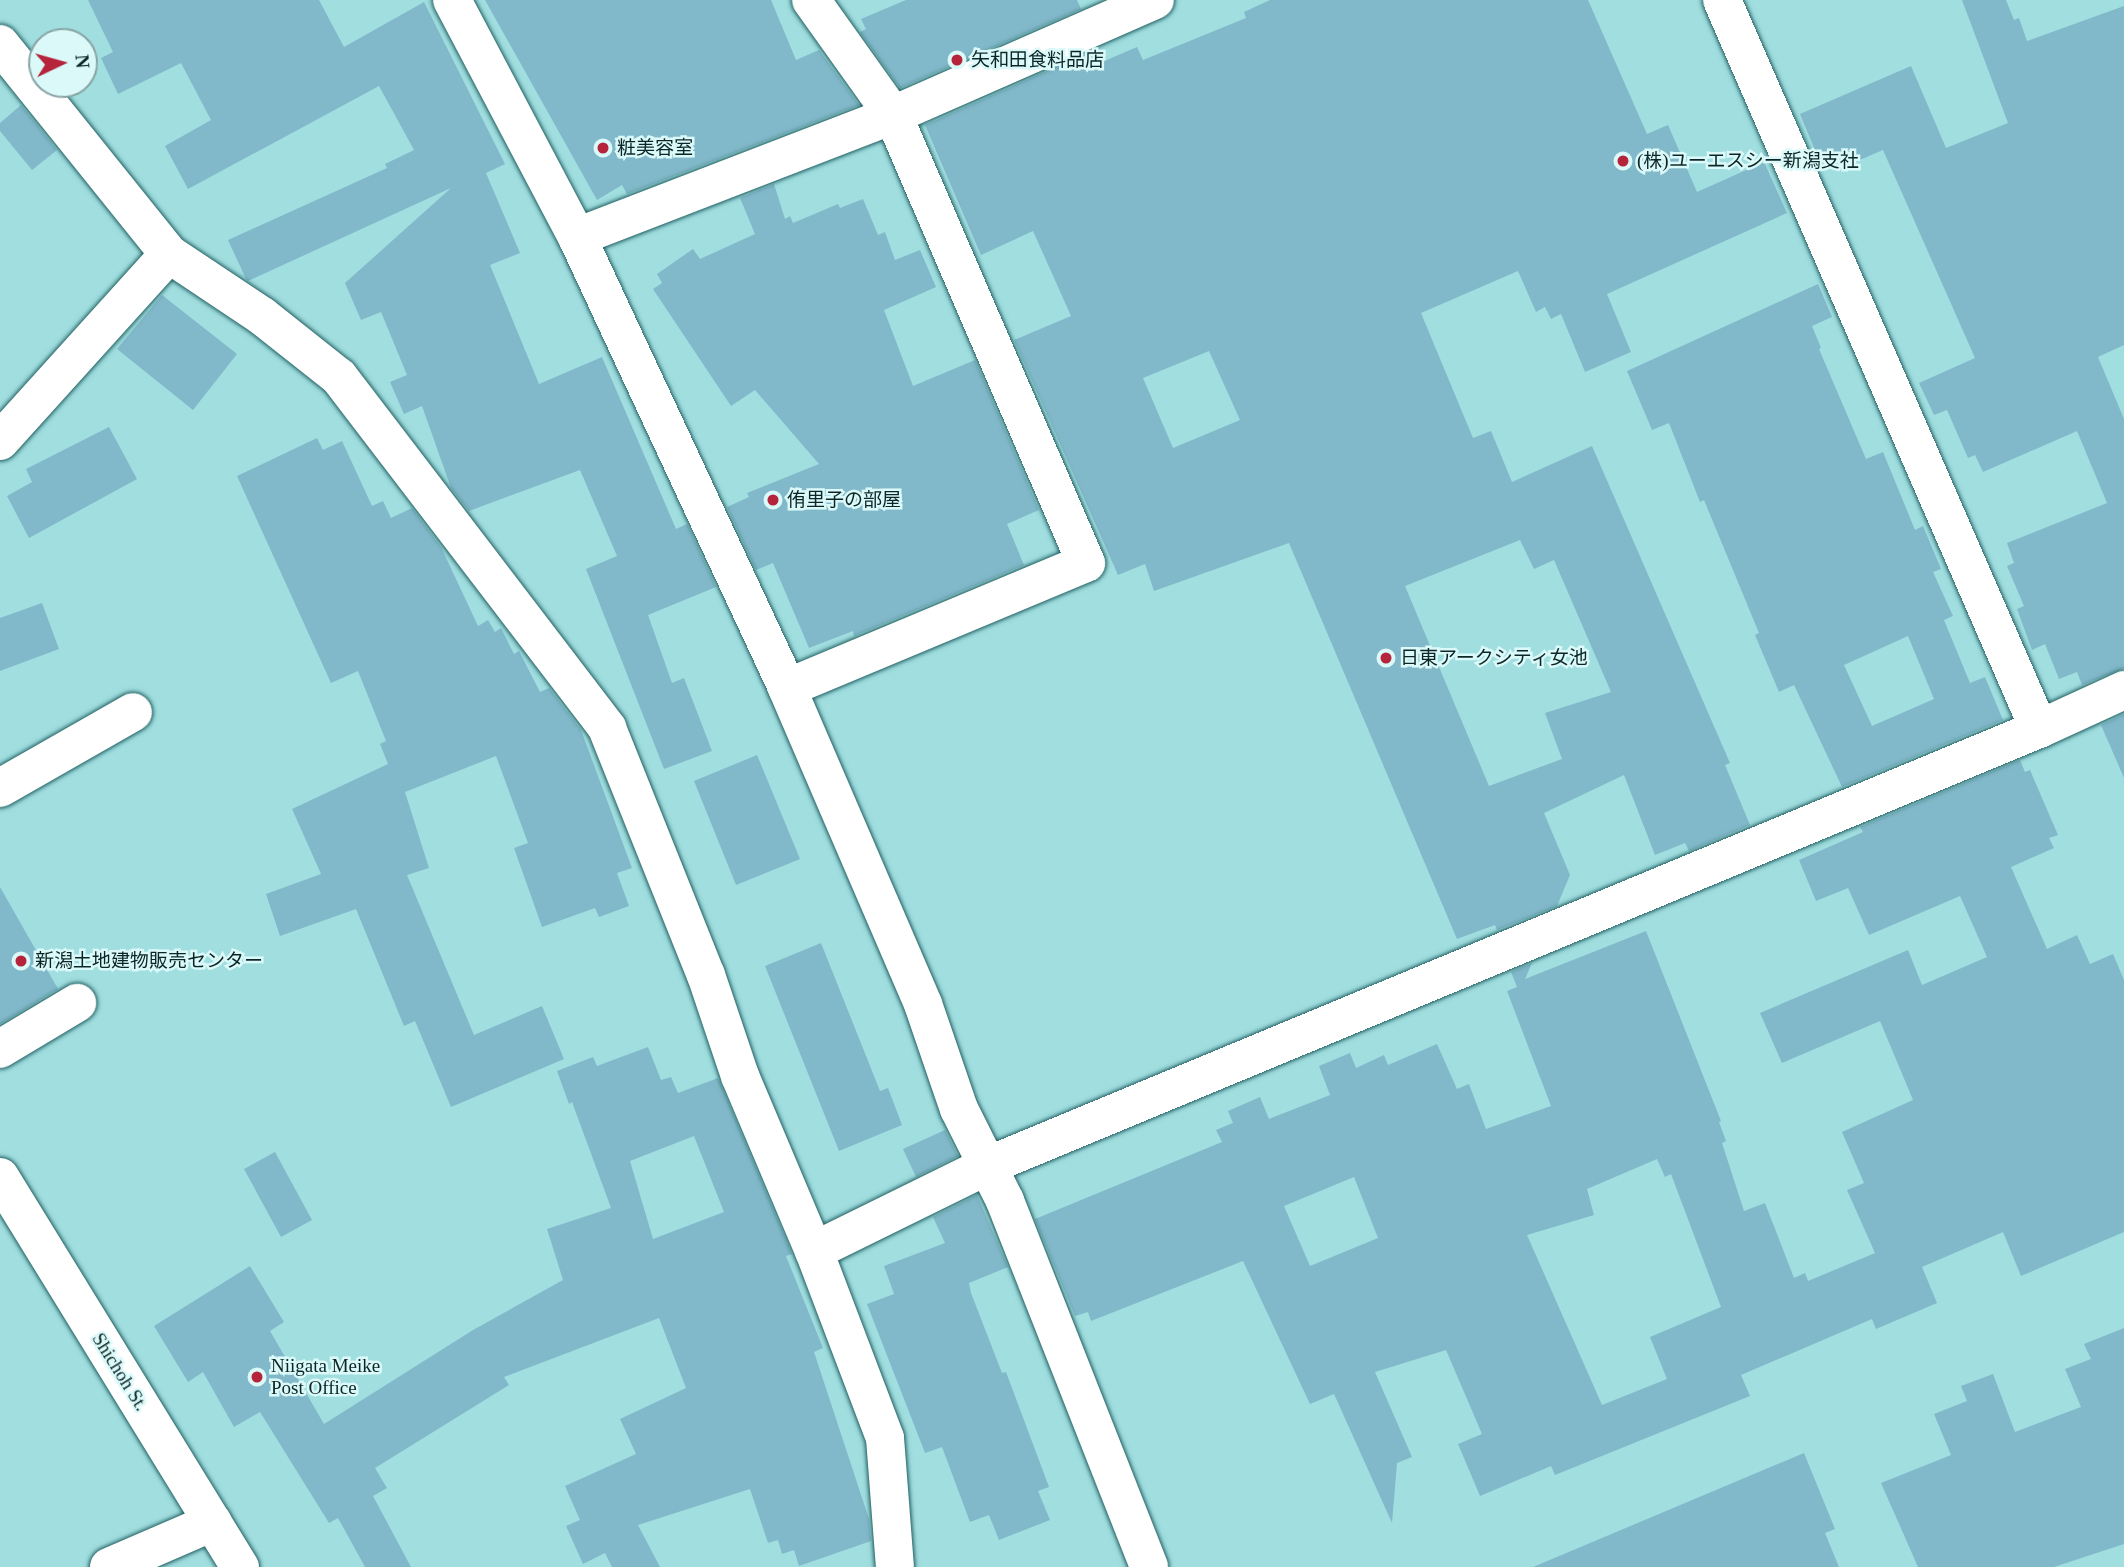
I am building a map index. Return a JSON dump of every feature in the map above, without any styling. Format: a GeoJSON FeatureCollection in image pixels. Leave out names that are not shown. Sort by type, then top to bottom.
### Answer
{"type":"FeatureCollection","features":[{"type":"Feature","properties":{"kind":"street"},"geometry":{"type":"LineString","coordinates":[[452,0],[578,237],[787,688],[923,1004],[959,1109],[1005,1201],[1149,1567]]}},
{"type":"Feature","properties":{"kind":"street"},"geometry":{"type":"LineString","coordinates":[[787,688],[1086,563],[894,115],[811,0]]}},
{"type":"Feature","properties":{"kind":"street"},"geometry":{"type":"LineString","coordinates":[[578,237],[894,115],[1155,0]]}},
{"type":"Feature","properties":{"kind":"street"},"geometry":{"type":"LineString","coordinates":[[1722,0],[2039,729]]}},
{"type":"Feature","properties":{"kind":"street"},"geometry":{"type":"LineString","coordinates":[[0,44],[169,254],[262,316],[339,377],[607,728],[706,975],[740,1076],[814,1251],[885,1438],[895,1567]]}},
{"type":"Feature","properties":{"kind":"street"},"geometry":{"type":"LineString","coordinates":[[0,441],[169,254]]}},
{"type":"Feature","properties":{"kind":"street"},"geometry":{"type":"LineString","coordinates":[[814,1251],[987,1166],[2039,729],[2124,690]]}},
{"type":"Feature","properties":{"kind":"street"},"geometry":{"type":"LineString","coordinates":[[0,788],[134,712]]}},
{"type":"Feature","properties":{"kind":"street"},"geometry":{"type":"LineString","coordinates":[[0,1049],[77,1003]]}},
{"type":"Feature","properties":{"kind":"street","name":"Shichoh St."},"geometry":{"type":"LineString","coordinates":[[0,1177],[240,1567]]}},
{"type":"Feature","properties":{"kind":"street"},"geometry":{"type":"LineString","coordinates":[[109,1567],[213,1522]]}},
{"type":"Feature","properties":{"kind":"building"},"geometry":{"type":"Polygon","coordinates":[[[88,0],[319,0],[344,47],[424,2],[505,164],[486,173],[520,253],[490,265],[539,384],[602,357],[676,529],[687,524],[716,587],[648,615],[672,683],[684,678],[712,751],[664,769],[586,569],[617,556],[580,470],[469,511],[451,488],[422,406],[404,414],[390,382],[407,375],[381,312],[361,320],[345,283],[451,188],[248,281],[246,279],[228,240],[387,168],[385,164],[414,150],[379,86],[188,189],[165,146],[211,120],[181,63],[118,94],[101,58],[113,52],[88,0]]]}},
{"type":"Feature","properties":{"kind":"building"},"geometry":{"type":"Polygon","coordinates":[[[485,0],[771,0],[796,60],[819,50],[859,105],[627,194],[622,185],[597,200],[485,0]]]}},
{"type":"Feature","properties":{"kind":"building"},"geometry":{"type":"Polygon","coordinates":[[[906,0],[1077,0],[1081,9],[900,88],[860,32],[866,29],[861,19],[906,0]]]}},
{"type":"Feature","properties":{"kind":"building"},"geometry":{"type":"Polygon","coordinates":[[[1270,0],[1588,0],[1647,134],[1668,125],[1697,192],[1764,162],[1787,213],[1607,294],[1631,352],[1585,372],[1561,314],[1551,319],[1545,307],[1536,312],[1518,271],[1421,313],[1473,438],[1491,431],[1512,482],[1592,446],[1730,763],[1725,765],[1750,825],[1689,851],[1685,843],[1655,855],[1624,775],[1544,813],[1570,875],[1557,906],[1497,930],[1495,925],[1457,939],[1289,543],[1154,591],[1145,564],[1118,575],[1014,340],[1071,316],[1033,231],[981,255],[925,125],[1097,49],[1102,62],[1137,47],[1143,60],[1246,18],[1244,12],[1270,0]],[[1209,351],[1143,378],[1173,448],[1240,420],[1209,351]],[[1520,540],[1405,586],[1489,786],[1562,759],[1545,713],[1611,692],[1554,560],[1534,569],[1520,540]]]}},
{"type":"Feature","properties":{"kind":"building"},"geometry":{"type":"Polygon","coordinates":[[[1962,0],[2006,0],[2014,20],[2019,18],[2027,41],[2124,6],[2124,345],[2098,357],[2124,419],[2124,668],[2082,685],[2077,672],[2059,679],[2045,644],[2032,650],[2017,609],[2024,606],[2007,566],[2014,563],[2007,543],[2107,503],[2077,431],[1983,472],[1975,455],[1968,458],[1947,410],[1934,415],[1919,383],[1975,358],[1883,150],[1855,162],[1850,149],[1820,162],[1800,114],[1911,66],[1946,148],[2008,123],[1962,0]]]}},
{"type":"Feature","properties":{"kind":"building"},"geometry":{"type":"Polygon","coordinates":[[[21,105],[57,150],[32,170],[0,131],[0,123],[21,105]]]}},
{"type":"Feature","properties":{"kind":"building"},"geometry":{"type":"Polygon","coordinates":[[[774,184],[785,219],[790,216],[793,223],[838,204],[840,208],[863,199],[878,235],[885,232],[895,260],[920,250],[936,287],[884,310],[913,386],[975,360],[1039,510],[1007,524],[1024,565],[854,636],[853,631],[809,648],[773,563],[756,570],[727,507],[749,497],[747,493],[819,464],[755,390],[731,406],[653,289],[662,283],[657,274],[693,249],[700,259],[755,234],[740,198],[774,184]]]}},
{"type":"Feature","properties":{"kind":"building"},"geometry":{"type":"Polygon","coordinates":[[[1818,284],[1832,317],[1812,326],[1821,348],[1819,349],[1866,459],[1883,452],[1915,530],[1923,526],[1941,569],[1933,572],[1953,616],[1944,620],[1970,683],[1985,677],[2003,720],[1842,787],[1794,685],[1779,692],[1755,635],[1759,633],[1704,500],[1700,502],[1669,423],[1652,430],[1627,371],[1818,284]],[[1908,636],[1844,665],[1872,726],[1934,699],[1908,636]]]}},
{"type":"Feature","properties":{"kind":"building"},"geometry":{"type":"Polygon","coordinates":[[[162,295],[237,354],[193,410],[117,349],[162,295]]]}},
{"type":"Feature","properties":{"kind":"building"},"geometry":{"type":"Polygon","coordinates":[[[109,427],[137,479],[29,538],[7,496],[32,482],[26,469],[109,427]]]}},
{"type":"Feature","properties":{"kind":"building"},"geometry":{"type":"Polygon","coordinates":[[[317,438],[323,450],[342,441],[372,506],[383,501],[391,518],[412,508],[441,547],[478,626],[488,620],[495,632],[501,628],[514,654],[519,651],[540,692],[549,688],[581,730],[632,868],[617,873],[629,906],[599,917],[595,908],[542,927],[514,848],[528,843],[496,756],[405,792],[429,868],[407,875],[474,1035],[542,1006],[564,1059],[451,1107],[415,1021],[404,1026],[356,909],[280,936],[266,894],[321,874],[292,809],[388,764],[380,744],[386,741],[358,671],[331,683],[237,476],[317,438]]]}},
{"type":"Feature","properties":{"kind":"building"},"geometry":{"type":"Polygon","coordinates":[[[42,603],[59,649],[0,671],[0,618],[42,603]]]}},
{"type":"Feature","properties":{"kind":"building"},"geometry":{"type":"Polygon","coordinates":[[[2124,714],[2124,778],[2101,725],[2124,714]]]}},
{"type":"Feature","properties":{"kind":"building"},"geometry":{"type":"Polygon","coordinates":[[[757,755],[800,859],[736,885],[694,781],[757,755]]]}},
{"type":"Feature","properties":{"kind":"building"},"geometry":{"type":"Polygon","coordinates":[[[2020,760],[2025,772],[2030,770],[2058,835],[2049,838],[2054,848],[2011,867],[2047,949],[2077,935],[2090,964],[2113,954],[2124,980],[2124,1232],[2021,1276],[2003,1232],[1922,1267],[1937,1303],[1876,1329],[1872,1319],[1741,1375],[1750,1396],[1555,1475],[1551,1466],[1480,1496],[1458,1444],[1482,1434],[1446,1350],[1375,1372],[1412,1457],[1397,1463],[1392,1523],[1334,1394],[1310,1404],[1243,1261],[1091,1321],[1088,1312],[1075,1316],[1035,1219],[1222,1142],[1216,1130],[1233,1123],[1228,1111],[1260,1097],[1269,1119],[1330,1095],[1319,1066],[1350,1053],[1356,1068],[1384,1055],[1388,1065],[1437,1044],[1457,1089],[1469,1084],[1486,1129],[1551,1106],[1507,991],[1517,987],[1511,972],[1532,963],[1525,979],[1646,931],[1721,1121],[1719,1122],[1726,1141],[1722,1143],[1744,1211],[1765,1203],[1794,1278],[1805,1273],[1808,1281],[1875,1253],[1847,1190],[1864,1183],[1842,1132],[1913,1100],[1880,1021],[1782,1063],[1760,1013],[1908,950],[1922,985],[1987,957],[1960,896],[1869,935],[1848,888],[1816,901],[1799,860],[1863,832],[1860,827],[2020,760]],[[1657,1159],[1587,1189],[1594,1215],[1527,1235],[1602,1405],[1667,1379],[1650,1337],[1721,1307],[1671,1174],[1665,1177],[1657,1159]],[[1354,1177],[1284,1206],[1310,1266],[1378,1238],[1354,1177]]]}},
{"type":"Feature","properties":{"kind":"building","name":"新潟土地建物販売センター"},"geometry":{"type":"Polygon","coordinates":[[[0,887],[58,989],[0,1024],[0,887]]]}},
{"type":"Feature","properties":{"kind":"building"},"geometry":{"type":"Polygon","coordinates":[[[821,943],[880,1091],[888,1088],[902,1125],[839,1151],[765,966],[821,943]]]}},
{"type":"Feature","properties":{"kind":"building"},"geometry":{"type":"Polygon","coordinates":[[[648,1047],[661,1080],[671,1077],[678,1093],[718,1078],[792,1254],[786,1256],[823,1348],[814,1352],[869,1519],[871,1541],[799,1566],[794,1550],[782,1554],[778,1540],[768,1543],[750,1489],[638,1525],[660,1567],[612,1567],[605,1553],[583,1564],[566,1526],[580,1520],[565,1486],[636,1454],[620,1419],[686,1388],[659,1318],[504,1377],[509,1385],[375,1468],[387,1488],[373,1496],[411,1567],[365,1567],[338,1518],[329,1523],[260,1412],[234,1427],[203,1372],[188,1382],[154,1326],[250,1266],[284,1322],[270,1331],[324,1424],[473,1330],[563,1280],[547,1229],[611,1208],[572,1102],[569,1104],[557,1071],[593,1057],[597,1066],[648,1047]],[[694,1136],[630,1161],[653,1239],[724,1212],[694,1136]]]}},
{"type":"Feature","properties":{"kind":"building"},"geometry":{"type":"Polygon","coordinates":[[[945,1130],[958,1156],[916,1177],[903,1149],[945,1130]]]}},
{"type":"Feature","properties":{"kind":"building"},"geometry":{"type":"Polygon","coordinates":[[[275,1152],[312,1220],[281,1237],[244,1169],[275,1152]]]}},
{"type":"Feature","properties":{"kind":"building"},"geometry":{"type":"Polygon","coordinates":[[[977,1195],[1008,1267],[969,1283],[971,1293],[1002,1373],[1006,1372],[1049,1487],[1038,1491],[1050,1520],[999,1540],[989,1515],[970,1522],[942,1447],[925,1453],[867,1304],[894,1294],[884,1266],[945,1243],[933,1217],[977,1195]]]}},
{"type":"Feature","properties":{"kind":"building"},"geometry":{"type":"Polygon","coordinates":[[[2124,1328],[2124,1544],[2054,1567],[1918,1567],[1881,1483],[1951,1455],[1934,1414],[1967,1401],[1961,1386],[1993,1374],[2015,1432],[2081,1407],[2065,1369],[2091,1359],[2084,1344],[2124,1328]]]}},
{"type":"Feature","properties":{"kind":"building"},"geometry":{"type":"Polygon","coordinates":[[[1804,1453],[1835,1529],[1825,1533],[1839,1567],[1533,1567],[1804,1453]]]}},
{"type":"Feature","properties":{"kind":"place","name":"矢和田食料品店"},"geometry":{"type":"Point","coordinates":[957,60]}},
{"type":"Feature","properties":{"kind":"place","name":"粧美容室"},"geometry":{"type":"Point","coordinates":[603,148]}},
{"type":"Feature","properties":{"kind":"place","name":"(株)ユーエスシー新潟支社"},"geometry":{"type":"Point","coordinates":[1623,161]}},
{"type":"Feature","properties":{"kind":"place","name":"侑里子の部屋"},"geometry":{"type":"Point","coordinates":[773,500]}},
{"type":"Feature","properties":{"kind":"place","name":"日東アークシティ女池"},"geometry":{"type":"Point","coordinates":[1386,658]}},
{"type":"Feature","properties":{"kind":"place","name":"新潟土地建物販売センター"},"geometry":{"type":"Point","coordinates":[21,961]}},
{"type":"Feature","properties":{"kind":"place","name":"Niigata Meike Post Office"},"geometry":{"type":"Point","coordinates":[257,1377]}}]}
